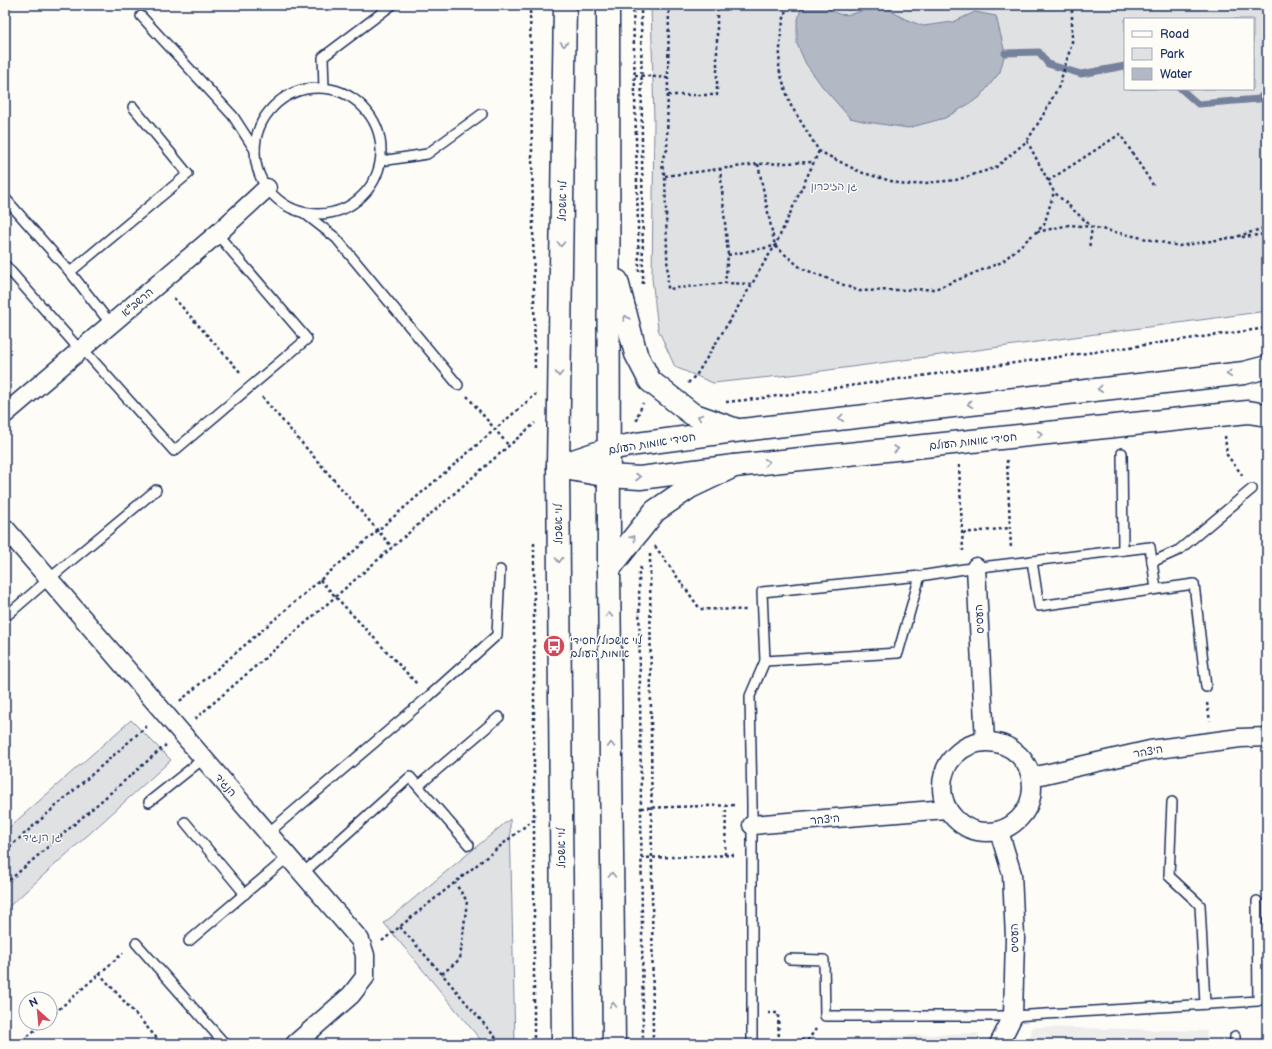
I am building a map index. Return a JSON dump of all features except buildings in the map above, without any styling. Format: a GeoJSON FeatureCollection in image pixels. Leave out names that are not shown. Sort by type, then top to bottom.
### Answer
{"type":"FeatureCollection","features":[{"type":"Feature","properties":{"kind":"main road","name":"לוי אשכול"},"geometry":{"type":"LineString","coordinates":[[563,1044],[558,466],[565,5]]}},
{"type":"Feature","properties":{"kind":"main road"},"geometry":{"type":"LineString","coordinates":[[608,5],[608,449],[614,1044]]}},
{"type":"Feature","properties":{"kind":"main road"},"geometry":{"type":"LineString","coordinates":[[608,244],[636,354],[650,381],[692,414],[737,430]]}},
{"type":"Feature","properties":{"kind":"main road","name":"חסידי אומות העולם"},"geometry":{"type":"LineString","coordinates":[[558,466],[608,449],[737,430],[1244,373],[1267,367]]}},
{"type":"Feature","properties":{"kind":"main road","name":"חסידי אומות העולם"},"geometry":{"type":"LineString","coordinates":[[558,466],[609,476],[640,478],[734,466],[1248,412],[1267,415]]}},
{"type":"Feature","properties":{"kind":"main road"},"geometry":{"type":"LineString","coordinates":[[609,569],[655,511],[690,487],[734,466]]}},
{"type":"Feature","properties":{"kind":"street","name":"הרשב\"א"},"geometry":{"type":"LineString","coordinates":[[5,414],[217,234],[267,188]]}},
{"type":"Feature","properties":{"kind":"street","name":"הנגיד"},"geometry":{"type":"LineString","coordinates":[[5,528],[360,940],[365,955],[365,977],[350,995],[295,1044]]}},
{"type":"Feature","properties":{"kind":"street","name":"העסיס"},"geometry":{"type":"LineString","coordinates":[[970,568],[985,742]]}},
{"type":"Feature","properties":{"kind":"street","name":"היצהר"},"geometry":{"type":"LineString","coordinates":[[1032,777],[1150,750],[1240,738],[1267,737]]}},
{"type":"Feature","properties":{"kind":"street"},"geometry":{"type":"LineString","coordinates":[[985,742],[998,743],[1009,748],[1020,755],[1032,777],[1032,791],[1029,804],[1022,816],[1012,825],[1000,831],[987,833],[975,832],[963,826],[954,819],[946,809],[942,794],[942,779],[947,765],[957,753],[970,745],[985,742]]}},
{"type":"Feature","properties":{"kind":"street","name":"היצהר"},"geometry":{"type":"LineString","coordinates":[[752,825],[946,809]]}},
{"type":"Feature","properties":{"kind":"street","name":"העסיס"},"geometry":{"type":"LineString","coordinates":[[999,1044],[1013,1016],[1015,938],[1012,874],[1000,831]]}},
{"type":"Feature","properties":{"kind":"lane"},"geometry":{"type":"LineString","coordinates":[[324,88],[323,56],[392,5]]}},
{"type":"Feature","properties":{"kind":"lane"},"geometry":{"type":"LineString","coordinates":[[141,16],[233,116],[255,150]]}},
{"type":"Feature","properties":{"kind":"lane"},"geometry":{"type":"LineString","coordinates":[[324,88],[344,93],[361,104],[374,121],[381,140],[381,161],[374,180],[362,197],[345,209],[324,214],[304,213],[290,208],[277,199],[267,188],[258,170],[255,150],[259,130],[269,112],[284,98],[304,90],[324,88]]}},
{"type":"Feature","properties":{"kind":"lane"},"geometry":{"type":"LineString","coordinates":[[70,272],[188,174],[133,107]]}},
{"type":"Feature","properties":{"kind":"lane"},"geometry":{"type":"LineString","coordinates":[[381,161],[427,154],[482,114]]}},
{"type":"Feature","properties":{"kind":"lane"},"geometry":{"type":"LineString","coordinates":[[5,198],[70,272],[111,324]]}},
{"type":"Feature","properties":{"kind":"lane"},"geometry":{"type":"LineString","coordinates":[[304,213],[336,238],[458,385]]}},
{"type":"Feature","properties":{"kind":"lane"},"geometry":{"type":"LineString","coordinates":[[5,265],[174,451],[307,338],[217,234]]}},
{"type":"Feature","properties":{"kind":"lane"},"geometry":{"type":"LineString","coordinates":[[1122,453],[1123,550]]}},
{"type":"Feature","properties":{"kind":"lane"},"geometry":{"type":"LineString","coordinates":[[5,617],[156,490]]}},
{"type":"Feature","properties":{"kind":"lane"},"geometry":{"type":"LineString","coordinates":[[1152,562],[1179,550],[1252,490]]}},
{"type":"Feature","properties":{"kind":"lane"},"geometry":{"type":"LineString","coordinates":[[752,1044],[752,805],[750,696],[765,661],[764,610],[762,592],[920,576],[970,568],[1150,547],[1156,589]]}},
{"type":"Feature","properties":{"kind":"lane"},"geometry":{"type":"LineString","coordinates":[[1032,561],[1039,606],[1194,584],[1206,687]]}},
{"type":"Feature","properties":{"kind":"lane"},"geometry":{"type":"LineString","coordinates":[[268,833],[428,697],[497,635],[500,570]]}},
{"type":"Feature","properties":{"kind":"lane"},"geometry":{"type":"LineString","coordinates":[[765,661],[898,653],[920,576]]}},
{"type":"Feature","properties":{"kind":"lane"},"geometry":{"type":"LineString","coordinates":[[418,786],[500,717]]}},
{"type":"Feature","properties":{"kind":"lane"},"geometry":{"type":"LineString","coordinates":[[149,802],[204,759]]}},
{"type":"Feature","properties":{"kind":"lane"},"geometry":{"type":"LineString","coordinates":[[302,874],[410,777],[468,845]]}},
{"type":"Feature","properties":{"kind":"lane"},"geometry":{"type":"LineString","coordinates":[[1172,802],[1169,876],[1200,905],[1204,1004]]}},
{"type":"Feature","properties":{"kind":"lane"},"geometry":{"type":"LineString","coordinates":[[185,822],[245,894]]}},
{"type":"Feature","properties":{"kind":"lane"},"geometry":{"type":"LineString","coordinates":[[189,941],[288,857]]}},
{"type":"Feature","properties":{"kind":"lane"},"geometry":{"type":"LineString","coordinates":[[789,960],[824,960],[825,1016],[1013,1016],[1258,1001],[1257,901]]}},
{"type":"Feature","properties":{"kind":"lane"},"geometry":{"type":"LineString","coordinates":[[136,943],[225,1044]]}},
{"type":"Feature","properties":{"kind":"path"},"geometry":{"type":"LineString","coordinates":[[530,5],[535,371]]}},
{"type":"Feature","properties":{"kind":"path"},"geometry":{"type":"LineString","coordinates":[[633,5],[638,272]]}},
{"type":"Feature","properties":{"kind":"path"},"geometry":{"type":"LineString","coordinates":[[641,5],[643,289]]}},
{"type":"Feature","properties":{"kind":"path"},"geometry":{"type":"LineString","coordinates":[[669,5],[667,150],[663,156],[661,168],[665,176],[668,289],[725,283],[752,284]]}},
{"type":"Feature","properties":{"kind":"path"},"geometry":{"type":"LineString","coordinates":[[668,96],[717,95],[717,5]]}},
{"type":"Feature","properties":{"kind":"path"},"geometry":{"type":"LineString","coordinates":[[787,5],[781,31],[779,69],[790,104],[818,151],[860,172],[905,185],[956,180],[995,168],[1027,141],[1059,86],[1072,43],[1072,5]]}},
{"type":"Feature","properties":{"kind":"path"},"geometry":{"type":"LineString","coordinates":[[834,5],[843,9],[851,9],[860,5]]}},
{"type":"Feature","properties":{"kind":"path"},"geometry":{"type":"LineString","coordinates":[[608,73],[668,78]]}},
{"type":"Feature","properties":{"kind":"path"},"geometry":{"type":"LineString","coordinates":[[1048,181],[1120,134],[1153,185]]}},
{"type":"Feature","properties":{"kind":"path"},"geometry":{"type":"LineString","coordinates":[[1027,141],[1054,192],[1092,227]]}},
{"type":"Feature","properties":{"kind":"path"},"geometry":{"type":"LineString","coordinates":[[683,388],[697,374],[752,284],[764,261],[776,246],[818,151]]}},
{"type":"Feature","properties":{"kind":"path"},"geometry":{"type":"LineString","coordinates":[[665,176],[758,164],[814,162]]}},
{"type":"Feature","properties":{"kind":"path"},"geometry":{"type":"LineString","coordinates":[[758,164],[776,246],[801,268],[859,291],[935,289],[1002,262],[1044,225],[1054,192]]}},
{"type":"Feature","properties":{"kind":"path"},"geometry":{"type":"LineString","coordinates":[[720,168],[728,255],[725,283]]}},
{"type":"Feature","properties":{"kind":"path"},"geometry":{"type":"LineString","coordinates":[[1037,232],[1069,225],[1092,227],[1179,246],[1236,237],[1267,234]]}},
{"type":"Feature","properties":{"kind":"path"},"geometry":{"type":"LineString","coordinates":[[1089,249],[1092,227]]}},
{"type":"Feature","properties":{"kind":"path"},"geometry":{"type":"LineString","coordinates":[[1236,237],[1267,227]]}},
{"type":"Feature","properties":{"kind":"path"},"geometry":{"type":"LineString","coordinates":[[728,255],[776,246]]}},
{"type":"Feature","properties":{"kind":"path"},"geometry":{"type":"LineString","coordinates":[[173,297],[252,385],[392,547]]}},
{"type":"Feature","properties":{"kind":"path"},"geometry":{"type":"LineString","coordinates":[[724,402],[755,399],[1267,328]]}},
{"type":"Feature","properties":{"kind":"path"},"geometry":{"type":"LineString","coordinates":[[458,385],[494,430],[509,446]]}},
{"type":"Feature","properties":{"kind":"path"},"geometry":{"type":"LineString","coordinates":[[535,387],[535,402]]}},
{"type":"Feature","properties":{"kind":"path"},"geometry":{"type":"LineString","coordinates":[[181,732],[177,704],[541,390]]}},
{"type":"Feature","properties":{"kind":"path"},"geometry":{"type":"LineString","coordinates":[[534,417],[534,432]]}},
{"type":"Feature","properties":{"kind":"path"},"geometry":{"type":"LineString","coordinates":[[5,884],[540,419]]}},
{"type":"Feature","properties":{"kind":"path"},"geometry":{"type":"LineString","coordinates":[[1006,437],[1012,563]]}},
{"type":"Feature","properties":{"kind":"path"},"geometry":{"type":"LineString","coordinates":[[1225,438],[1227,455],[1252,490]]}},
{"type":"Feature","properties":{"kind":"path"},"geometry":{"type":"LineString","coordinates":[[958,442],[962,533],[970,568]]}},
{"type":"Feature","properties":{"kind":"path"},"geometry":{"type":"LineString","coordinates":[[962,533],[1010,528]]}},
{"type":"Feature","properties":{"kind":"path"},"geometry":{"type":"LineString","coordinates":[[534,542],[534,1044]]}},
{"type":"Feature","properties":{"kind":"path"},"geometry":{"type":"LineString","coordinates":[[654,546],[700,609],[764,610]]}},
{"type":"Feature","properties":{"kind":"path"},"geometry":{"type":"LineString","coordinates":[[650,547],[653,1044]]}},
{"type":"Feature","properties":{"kind":"path"},"geometry":{"type":"LineString","coordinates":[[642,566],[639,573],[643,1044]]}},
{"type":"Feature","properties":{"kind":"path"},"geometry":{"type":"LineString","coordinates":[[320,580],[428,697]]}},
{"type":"Feature","properties":{"kind":"path"},"geometry":{"type":"LineString","coordinates":[[1206,687],[1212,742]]}},
{"type":"Feature","properties":{"kind":"path"},"geometry":{"type":"LineString","coordinates":[[5,851],[151,722],[181,732]]}},
{"type":"Feature","properties":{"kind":"path"},"geometry":{"type":"LineString","coordinates":[[641,808],[752,805]]}},
{"type":"Feature","properties":{"kind":"path"},"geometry":{"type":"LineString","coordinates":[[725,855],[726,806]]}},
{"type":"Feature","properties":{"kind":"path"},"geometry":{"type":"LineString","coordinates":[[365,955],[534,819]]}},
{"type":"Feature","properties":{"kind":"path"},"geometry":{"type":"LineString","coordinates":[[641,858],[752,854]]}},
{"type":"Feature","properties":{"kind":"path"},"geometry":{"type":"LineString","coordinates":[[442,974],[460,959],[467,901],[456,883]]}},
{"type":"Feature","properties":{"kind":"path"},"geometry":{"type":"LineString","coordinates":[[400,927],[501,1044]]}},
{"type":"Feature","properties":{"kind":"path"},"geometry":{"type":"LineString","coordinates":[[58,1010],[99,973],[136,943]]}},
{"type":"Feature","properties":{"kind":"path"},"geometry":{"type":"LineString","coordinates":[[99,973],[162,1044]]}},
{"type":"Feature","properties":{"kind":"path"},"geometry":{"type":"LineString","coordinates":[[752,1014],[778,1013],[779,1041],[808,1040]]}},
{"type":"Feature","properties":{"kind":"path"},"geometry":{"type":"LineString","coordinates":[[19,1044],[34,1031]]}},
{"type":"Feature","properties":{"kind":"shaded area"},"geometry":{"type":"Polygon","coordinates":[[[1032,1027],[1207,1031],[1206,1044],[1029,1044],[1032,1027]]]}},
{"type":"Feature","properties":{"kind":"shaded area"},"geometry":{"type":"Polygon","coordinates":[[[979,1033],[975,1044],[861,1044],[862,1037],[979,1033]]]}},
{"type":"Feature","properties":{"kind":"green space","name":"גן הזיכרון"},"geometry":{"type":"Polygon","coordinates":[[[651,5],[1267,5],[1267,311],[799,374],[713,383],[675,367],[658,329],[652,278],[654,122],[651,5]]]}},
{"type":"Feature","properties":{"kind":"green space","name":"גן הנגיד"},"geometry":{"type":"Polygon","coordinates":[[[131,720],[171,760],[5,910],[5,831],[131,720]]]}},
{"type":"Feature","properties":{"kind":"green space"},"geometry":{"type":"Polygon","coordinates":[[[510,819],[515,1044],[484,1044],[384,923],[510,819]]]}},
{"type":"Feature","properties":{"kind":"water"},"geometry":{"type":"Polygon","coordinates":[[[802,5],[828,5],[835,12],[844,15],[859,12],[872,5],[888,5],[891,11],[905,19],[923,26],[953,22],[975,12],[996,16],[1005,53],[1000,72],[979,98],[945,118],[908,128],[850,118],[822,86],[806,64],[797,44],[797,23],[802,5]]]}},
{"type":"Feature","properties":{"kind":"waterway"},"geometry":{"type":"LineString","coordinates":[[1005,53],[1039,52],[1048,64],[1081,74],[1124,66]]}},
{"type":"Feature","properties":{"kind":"waterway"},"geometry":{"type":"LineString","coordinates":[[1182,90],[1198,104],[1259,99],[1267,91]]}},
{"type":"Feature","properties":{"kind":"place","name":"לוי אשכול/חסידי אומות העולם"},"geometry":{"type":"Point","coordinates":[554,646]}}]}
